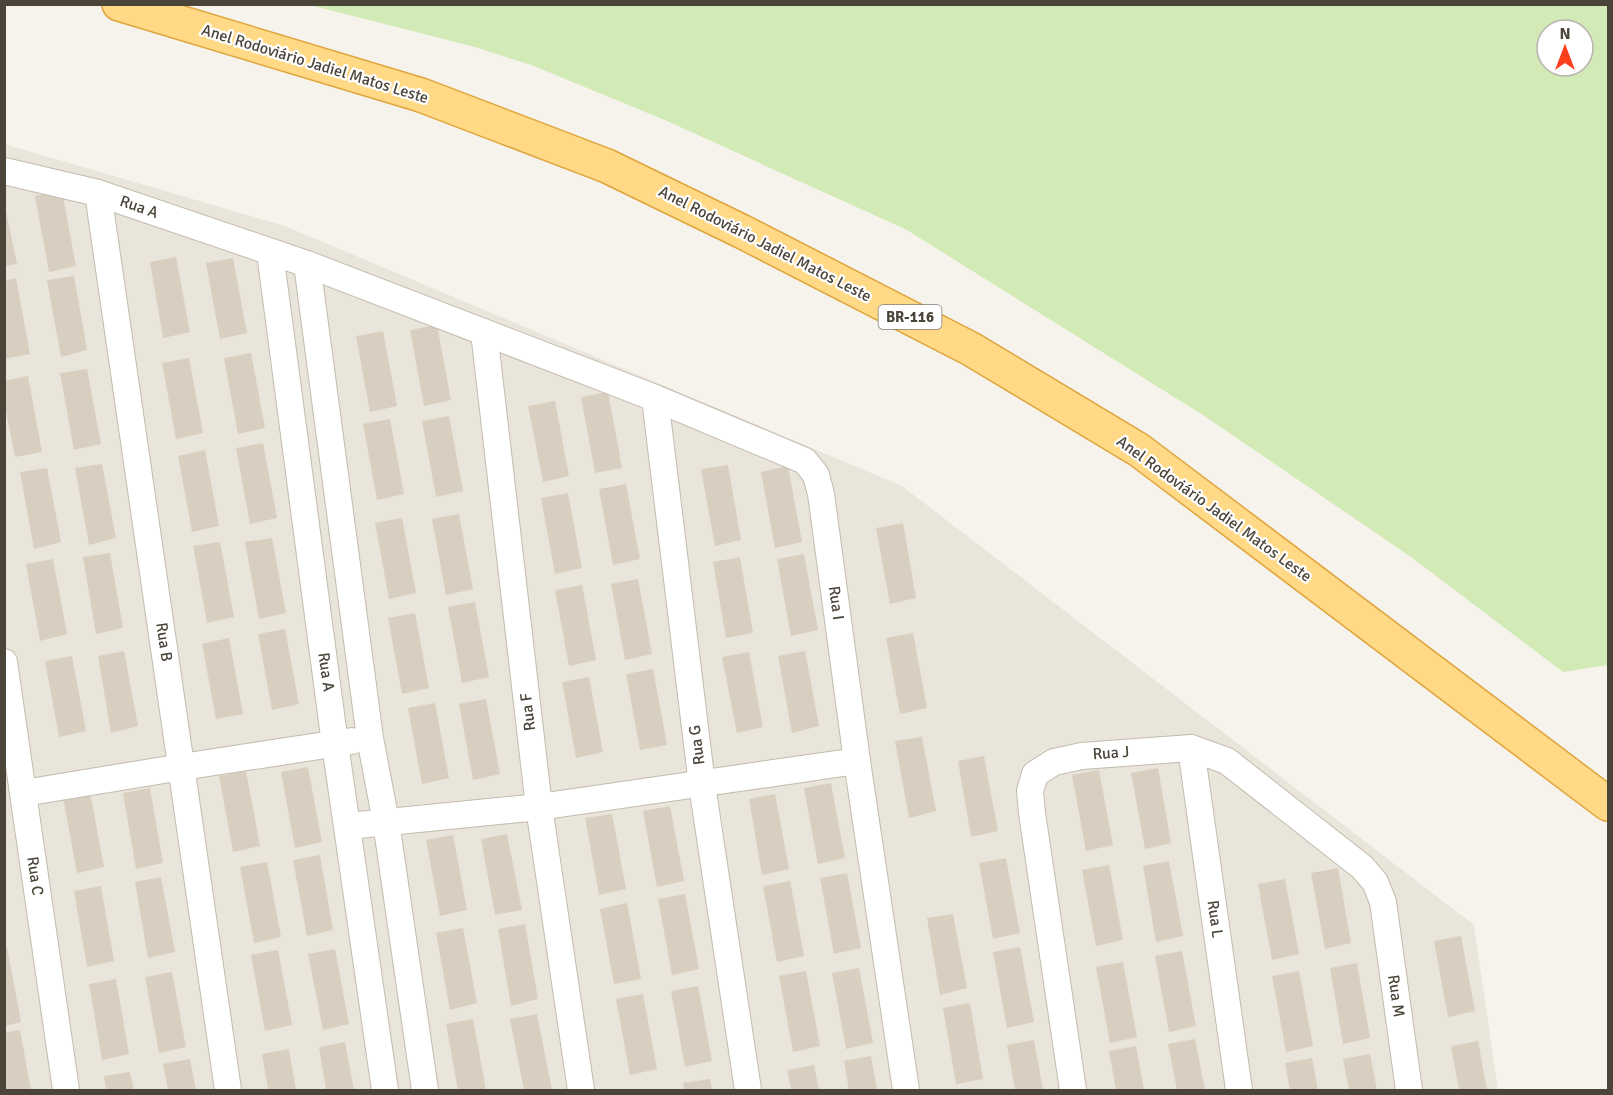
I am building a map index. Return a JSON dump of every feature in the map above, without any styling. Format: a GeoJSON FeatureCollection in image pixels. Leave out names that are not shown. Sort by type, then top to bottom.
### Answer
{"type":"FeatureCollection","features":[{"type":"Feature","properties":{"kind":"highway","name":"Anel Rodoviário Jadiel Matos Leste"},"geometry":{"type":"LineString","coordinates":[[118,4],[421,95],[607,166],[743,232],[971,349],[1139,450],[1608,804]]}},
{"type":"Feature","properties":{"kind":"street","name":"Rua A"},"geometry":{"type":"LineString","coordinates":[[4,171],[98,193],[307,264],[484,332]]}},
{"type":"Feature","properties":{"kind":"street","name":"Rua B"},"geometry":{"type":"LineString","coordinates":[[98,193],[228,1090]]}},
{"type":"Feature","properties":{"kind":"street","name":"Rua A"},"geometry":{"type":"LineString","coordinates":[[270,253],[335,744],[386,1090]]}},
{"type":"Feature","properties":{"kind":"street"},"geometry":{"type":"LineString","coordinates":[[307,264],[370,738],[386,822],[425,1090]]}},
{"type":"Feature","properties":{"kind":"street","name":"Rua I"},"geometry":{"type":"LineString","coordinates":[[484,332],[655,398],[805,461],[816,475],[821,494],[857,761],[906,1090]]}},
{"type":"Feature","properties":{"kind":"street","name":"Rua F"},"geometry":{"type":"LineString","coordinates":[[484,332],[539,807],[581,1090]]}},
{"type":"Feature","properties":{"kind":"street","name":"Rua G"},"geometry":{"type":"LineString","coordinates":[[655,398],[702,785],[748,1090]]}},
{"type":"Feature","properties":{"kind":"street","name":"Rua C"},"geometry":{"type":"LineString","coordinates":[[4,662],[66,1090]]}},
{"type":"Feature","properties":{"kind":"street"},"geometry":{"type":"LineString","coordinates":[[24,793],[182,766],[370,738]]}},
{"type":"Feature","properties":{"kind":"street","name":"Rua J"},"geometry":{"type":"LineString","coordinates":[[1073,1090],[1032,813],[1030,791],[1035,774],[1054,762],[1082,756],[1191,748]]}},
{"type":"Feature","properties":{"kind":"street","name":"Rua M"},"geometry":{"type":"LineString","coordinates":[[1191,748],[1227,761],[1335,845],[1376,882],[1383,902],[1409,1090]]}},
{"type":"Feature","properties":{"kind":"street","name":"Rua L"},"geometry":{"type":"LineString","coordinates":[[1191,748],[1239,1090]]}},
{"type":"Feature","properties":{"kind":"street"},"geometry":{"type":"LineString","coordinates":[[348,826],[539,807],[857,761]]}},
{"type":"Feature","properties":{"kind":"shaded area"},"geometry":{"type":"Polygon","coordinates":[[[4,144],[285,226],[902,486],[1474,925],[1498,1090],[5,1090],[4,144]]]}},
{"type":"Feature","properties":{"kind":"green space"},"geometry":{"type":"Polygon","coordinates":[[[310,5],[1608,5],[1608,665],[1563,672],[1411,557],[1203,415],[907,230],[667,121],[534,66],[475,47],[310,5]]]}},
{"type":"Feature","properties":{"kind":"building"},"geometry":{"type":"Polygon","coordinates":[[[62,191],[76,266],[49,272],[35,196],[62,191]]]}},
{"type":"Feature","properties":{"kind":"building"},"geometry":{"type":"Polygon","coordinates":[[[4,202],[17,264],[4,266],[4,202]]]}},
{"type":"Feature","properties":{"kind":"building"},"geometry":{"type":"Polygon","coordinates":[[[176,257],[190,332],[163,338],[150,262],[176,257]]]}},
{"type":"Feature","properties":{"kind":"building"},"geometry":{"type":"Polygon","coordinates":[[[233,258],[247,333],[220,339],[206,263],[233,258]]]}},
{"type":"Feature","properties":{"kind":"building"},"geometry":{"type":"Polygon","coordinates":[[[74,276],[87,350],[61,357],[47,280],[74,276]]]}},
{"type":"Feature","properties":{"kind":"building"},"geometry":{"type":"Polygon","coordinates":[[[16,278],[30,354],[4,359],[4,281],[16,278]]]}},
{"type":"Feature","properties":{"kind":"building"},"geometry":{"type":"Polygon","coordinates":[[[437,325],[451,400],[424,406],[410,330],[437,325]]]}},
{"type":"Feature","properties":{"kind":"building"},"geometry":{"type":"Polygon","coordinates":[[[383,331],[397,406],[370,412],[356,336],[383,331]]]}},
{"type":"Feature","properties":{"kind":"building"},"geometry":{"type":"Polygon","coordinates":[[[251,353],[265,428],[238,434],[224,358],[251,353]]]}},
{"type":"Feature","properties":{"kind":"building"},"geometry":{"type":"Polygon","coordinates":[[[189,358],[203,433],[176,439],[162,363],[189,358]]]}},
{"type":"Feature","properties":{"kind":"building"},"geometry":{"type":"Polygon","coordinates":[[[87,369],[101,444],[74,450],[60,373],[87,369]]]}},
{"type":"Feature","properties":{"kind":"building"},"geometry":{"type":"Polygon","coordinates":[[[28,376],[42,452],[15,457],[4,401],[4,381],[28,376]]]}},
{"type":"Feature","properties":{"kind":"building"},"geometry":{"type":"Polygon","coordinates":[[[608,392],[622,468],[595,473],[581,397],[608,392]]]}},
{"type":"Feature","properties":{"kind":"building"},"geometry":{"type":"Polygon","coordinates":[[[555,401],[569,476],[543,482],[528,406],[555,401]]]}},
{"type":"Feature","properties":{"kind":"building"},"geometry":{"type":"Polygon","coordinates":[[[449,416],[463,491],[436,497],[422,421],[449,416]]]}},
{"type":"Feature","properties":{"kind":"building"},"geometry":{"type":"Polygon","coordinates":[[[390,419],[404,494],[377,500],[363,424],[390,419]]]}},
{"type":"Feature","properties":{"kind":"building"},"geometry":{"type":"Polygon","coordinates":[[[263,443],[277,518],[250,524],[236,448],[263,443]]]}},
{"type":"Feature","properties":{"kind":"building"},"geometry":{"type":"Polygon","coordinates":[[[205,450],[219,526],[192,532],[178,456],[205,450]]]}},
{"type":"Feature","properties":{"kind":"building"},"geometry":{"type":"Polygon","coordinates":[[[102,464],[116,538],[89,545],[75,468],[102,464]]]}},
{"type":"Feature","properties":{"kind":"building"},"geometry":{"type":"Polygon","coordinates":[[[728,465],[741,540],[715,546],[701,469],[728,465]]]}},
{"type":"Feature","properties":{"kind":"building"},"geometry":{"type":"Polygon","coordinates":[[[788,466],[802,542],[775,548],[761,472],[788,466]]]}},
{"type":"Feature","properties":{"kind":"building"},"geometry":{"type":"Polygon","coordinates":[[[47,468],[61,542],[34,549],[20,472],[47,468]]]}},
{"type":"Feature","properties":{"kind":"building"},"geometry":{"type":"Polygon","coordinates":[[[626,484],[640,559],[613,565],[599,489],[626,484]]]}},
{"type":"Feature","properties":{"kind":"building"},"geometry":{"type":"Polygon","coordinates":[[[568,493],[582,568],[555,574],[541,498],[568,493]]]}},
{"type":"Feature","properties":{"kind":"building"},"geometry":{"type":"Polygon","coordinates":[[[459,514],[473,589],[446,595],[432,519],[459,514]]]}},
{"type":"Feature","properties":{"kind":"building"},"geometry":{"type":"Polygon","coordinates":[[[402,518],[416,593],[389,599],[375,523],[402,518]]]}},
{"type":"Feature","properties":{"kind":"building"},"geometry":{"type":"Polygon","coordinates":[[[903,523],[916,598],[890,604],[876,528],[903,523]]]}},
{"type":"Feature","properties":{"kind":"building"},"geometry":{"type":"Polygon","coordinates":[[[272,538],[286,613],[259,619],[245,542],[272,538]]]}},
{"type":"Feature","properties":{"kind":"building"},"geometry":{"type":"Polygon","coordinates":[[[220,542],[234,617],[207,623],[193,546],[220,542]]]}},
{"type":"Feature","properties":{"kind":"building"},"geometry":{"type":"Polygon","coordinates":[[[110,553],[123,628],[96,634],[83,557],[110,553]]]}},
{"type":"Feature","properties":{"kind":"building"},"geometry":{"type":"Polygon","coordinates":[[[804,554],[818,630],[791,636],[777,559],[804,554]]]}},
{"type":"Feature","properties":{"kind":"building"},"geometry":{"type":"Polygon","coordinates":[[[740,557],[753,633],[726,638],[713,562],[740,557]]]}},
{"type":"Feature","properties":{"kind":"building"},"geometry":{"type":"Polygon","coordinates":[[[53,559],[67,634],[40,641],[26,564],[53,559]]]}},
{"type":"Feature","properties":{"kind":"building"},"geometry":{"type":"Polygon","coordinates":[[[638,579],[652,654],[625,660],[611,584],[638,579]]]}},
{"type":"Feature","properties":{"kind":"building"},"geometry":{"type":"Polygon","coordinates":[[[582,585],[596,660],[569,666],[555,590],[582,585]]]}},
{"type":"Feature","properties":{"kind":"building"},"geometry":{"type":"Polygon","coordinates":[[[475,602],[489,677],[462,683],[448,607],[475,602]]]}},
{"type":"Feature","properties":{"kind":"building"},"geometry":{"type":"Polygon","coordinates":[[[415,613],[429,688],[402,694],[388,618],[415,613]]]}},
{"type":"Feature","properties":{"kind":"building"},"geometry":{"type":"Polygon","coordinates":[[[285,629],[299,704],[272,710],[258,634],[285,629]]]}},
{"type":"Feature","properties":{"kind":"building"},"geometry":{"type":"Polygon","coordinates":[[[913,633],[927,708],[900,714],[886,638],[913,633]]]}},
{"type":"Feature","properties":{"kind":"building"},"geometry":{"type":"Polygon","coordinates":[[[229,638],[243,714],[216,719],[202,644],[229,638]]]}},
{"type":"Feature","properties":{"kind":"building"},"geometry":{"type":"Polygon","coordinates":[[[124,651],[138,726],[111,733],[98,656],[124,651]]]}},
{"type":"Feature","properties":{"kind":"building"},"geometry":{"type":"Polygon","coordinates":[[[805,651],[819,726],[792,733],[778,656],[805,651]]]}},
{"type":"Feature","properties":{"kind":"building"},"geometry":{"type":"Polygon","coordinates":[[[749,652],[763,727],[737,733],[722,657],[749,652]]]}},
{"type":"Feature","properties":{"kind":"building"},"geometry":{"type":"Polygon","coordinates":[[[72,656],[86,731],[59,737],[45,661],[72,656]]]}},
{"type":"Feature","properties":{"kind":"building"},"geometry":{"type":"Polygon","coordinates":[[[653,669],[667,745],[640,750],[626,674],[653,669]]]}},
{"type":"Feature","properties":{"kind":"building"},"geometry":{"type":"Polygon","coordinates":[[[589,677],[603,752],[576,758],[562,682],[589,677]]]}},
{"type":"Feature","properties":{"kind":"building"},"geometry":{"type":"Polygon","coordinates":[[[486,699],[500,774],[473,780],[459,704],[486,699]]]}},
{"type":"Feature","properties":{"kind":"building"},"geometry":{"type":"Polygon","coordinates":[[[435,703],[449,778],[422,784],[408,708],[435,703]]]}},
{"type":"Feature","properties":{"kind":"building"},"geometry":{"type":"Polygon","coordinates":[[[922,737],[936,811],[909,818],[895,741],[922,737]]]}},
{"type":"Feature","properties":{"kind":"building"},"geometry":{"type":"Polygon","coordinates":[[[984,756],[998,831],[971,837],[958,761],[984,756]]]}},
{"type":"Feature","properties":{"kind":"building"},"geometry":{"type":"Polygon","coordinates":[[[308,767],[322,842],[295,848],[281,772],[308,767]]]}},
{"type":"Feature","properties":{"kind":"building"},"geometry":{"type":"Polygon","coordinates":[[[1158,768],[1171,843],[1145,849],[1131,773],[1158,768]]]}},
{"type":"Feature","properties":{"kind":"building"},"geometry":{"type":"Polygon","coordinates":[[[1099,770],[1113,845],[1086,851],[1072,775],[1099,770]]]}},
{"type":"Feature","properties":{"kind":"building"},"geometry":{"type":"Polygon","coordinates":[[[246,771],[260,846],[233,852],[219,776],[246,771]]]}},
{"type":"Feature","properties":{"kind":"building"},"geometry":{"type":"Polygon","coordinates":[[[831,783],[845,858],[818,864],[804,788],[831,783]]]}},
{"type":"Feature","properties":{"kind":"building"},"geometry":{"type":"Polygon","coordinates":[[[150,788],[163,863],[136,869],[123,793],[150,788]]]}},
{"type":"Feature","properties":{"kind":"building"},"geometry":{"type":"Polygon","coordinates":[[[90,792],[104,867],[77,873],[63,797],[90,792]]]}},
{"type":"Feature","properties":{"kind":"building"},"geometry":{"type":"Polygon","coordinates":[[[775,794],[789,869],[762,875],[749,799],[775,794]]]}},
{"type":"Feature","properties":{"kind":"building"},"geometry":{"type":"Polygon","coordinates":[[[670,806],[684,881],[657,887],[643,811],[670,806]]]}},
{"type":"Feature","properties":{"kind":"building"},"geometry":{"type":"Polygon","coordinates":[[[612,814],[626,889],[599,895],[585,818],[612,814]]]}},
{"type":"Feature","properties":{"kind":"building"},"geometry":{"type":"Polygon","coordinates":[[[507,834],[522,910],[495,915],[481,839],[507,834]]]}},
{"type":"Feature","properties":{"kind":"building"},"geometry":{"type":"Polygon","coordinates":[[[453,835],[467,910],[440,916],[426,840],[453,835]]]}},
{"type":"Feature","properties":{"kind":"building"},"geometry":{"type":"Polygon","coordinates":[[[320,855],[333,930],[307,936],[293,860],[320,855]]]}},
{"type":"Feature","properties":{"kind":"building"},"geometry":{"type":"Polygon","coordinates":[[[1006,858],[1020,933],[993,939],[979,863],[1006,858]]]}},
{"type":"Feature","properties":{"kind":"building"},"geometry":{"type":"Polygon","coordinates":[[[1169,861],[1183,936],[1156,942],[1143,866],[1169,861]]]}},
{"type":"Feature","properties":{"kind":"building"},"geometry":{"type":"Polygon","coordinates":[[[267,862],[281,937],[254,943],[240,867],[267,862]]]}},
{"type":"Feature","properties":{"kind":"building"},"geometry":{"type":"Polygon","coordinates":[[[1109,865],[1123,940],[1096,946],[1082,870],[1109,865]]]}},
{"type":"Feature","properties":{"kind":"building"},"geometry":{"type":"Polygon","coordinates":[[[1338,868],[1351,943],[1325,949],[1311,873],[1338,868]]]}},
{"type":"Feature","properties":{"kind":"building"},"geometry":{"type":"Polygon","coordinates":[[[847,873],[861,948],[834,954],[820,878],[847,873]]]}},
{"type":"Feature","properties":{"kind":"building"},"geometry":{"type":"Polygon","coordinates":[[[161,877],[175,952],[148,958],[135,882],[161,877]]]}},
{"type":"Feature","properties":{"kind":"building"},"geometry":{"type":"Polygon","coordinates":[[[1285,879],[1299,954],[1272,960],[1258,884],[1285,879]]]}},
{"type":"Feature","properties":{"kind":"building"},"geometry":{"type":"Polygon","coordinates":[[[790,881],[804,956],[777,962],[763,886],[790,881]]]}},
{"type":"Feature","properties":{"kind":"building"},"geometry":{"type":"Polygon","coordinates":[[[101,886],[114,961],[87,967],[74,891],[101,886]]]}},
{"type":"Feature","properties":{"kind":"building"},"geometry":{"type":"Polygon","coordinates":[[[685,894],[699,969],[672,975],[658,899],[685,894]]]}},
{"type":"Feature","properties":{"kind":"building"},"geometry":{"type":"Polygon","coordinates":[[[627,903],[641,979],[614,984],[600,909],[627,903]]]}},
{"type":"Feature","properties":{"kind":"building"},"geometry":{"type":"Polygon","coordinates":[[[953,914],[967,988],[940,995],[927,918],[953,914]]]}},
{"type":"Feature","properties":{"kind":"building"},"geometry":{"type":"Polygon","coordinates":[[[525,924],[538,999],[511,1006],[498,929],[525,924]]]}},
{"type":"Feature","properties":{"kind":"building"},"geometry":{"type":"Polygon","coordinates":[[[463,928],[477,1003],[450,1010],[436,933],[463,928]]]}},
{"type":"Feature","properties":{"kind":"building"},"geometry":{"type":"Polygon","coordinates":[[[1461,936],[1475,1011],[1448,1017],[1434,941],[1461,936]]]}},
{"type":"Feature","properties":{"kind":"building"},"geometry":{"type":"Polygon","coordinates":[[[4,947],[7,947],[21,1022],[4,1026],[4,947]]]}},
{"type":"Feature","properties":{"kind":"building"},"geometry":{"type":"Polygon","coordinates":[[[1020,947],[1034,1022],[1007,1028],[993,952],[1020,947]]]}},
{"type":"Feature","properties":{"kind":"building"},"geometry":{"type":"Polygon","coordinates":[[[335,949],[349,1024],[323,1030],[308,954],[335,949]]]}},
{"type":"Feature","properties":{"kind":"building"},"geometry":{"type":"Polygon","coordinates":[[[278,950],[292,1025],[265,1031],[251,955],[278,950]]]}},
{"type":"Feature","properties":{"kind":"building"},"geometry":{"type":"Polygon","coordinates":[[[1182,951],[1196,1026],[1169,1032],[1155,956],[1182,951]]]}},
{"type":"Feature","properties":{"kind":"building"},"geometry":{"type":"Polygon","coordinates":[[[1123,962],[1137,1037],[1110,1043],[1096,967],[1123,962]]]}},
{"type":"Feature","properties":{"kind":"building"},"geometry":{"type":"Polygon","coordinates":[[[1357,963],[1370,1038],[1343,1044],[1330,968],[1357,963]]]}},
{"type":"Feature","properties":{"kind":"building"},"geometry":{"type":"Polygon","coordinates":[[[859,968],[873,1043],[846,1049],[832,973],[859,968]]]}},
{"type":"Feature","properties":{"kind":"building"},"geometry":{"type":"Polygon","coordinates":[[[806,971],[820,1046],[793,1052],[779,976],[806,971]]]}},
{"type":"Feature","properties":{"kind":"building"},"geometry":{"type":"Polygon","coordinates":[[[1299,971],[1313,1046],[1286,1052],[1272,976],[1299,971]]]}},
{"type":"Feature","properties":{"kind":"building"},"geometry":{"type":"Polygon","coordinates":[[[172,972],[186,1047],[159,1053],[145,977],[172,972]]]}},
{"type":"Feature","properties":{"kind":"building"},"geometry":{"type":"Polygon","coordinates":[[[116,979],[129,1054],[102,1060],[89,984],[116,979]]]}},
{"type":"Feature","properties":{"kind":"building"},"geometry":{"type":"Polygon","coordinates":[[[698,986],[712,1061],[685,1067],[671,991],[698,986]]]}},
{"type":"Feature","properties":{"kind":"building"},"geometry":{"type":"Polygon","coordinates":[[[643,994],[657,1069],[630,1075],[616,999],[643,994]]]}},
{"type":"Feature","properties":{"kind":"building"},"geometry":{"type":"Polygon","coordinates":[[[970,1003],[983,1079],[956,1084],[943,1008],[970,1003]]]}},
{"type":"Feature","properties":{"kind":"building"},"geometry":{"type":"Polygon","coordinates":[[[537,1014],[552,1090],[524,1090],[510,1019],[537,1014]]]}},
{"type":"Feature","properties":{"kind":"building"},"geometry":{"type":"Polygon","coordinates":[[[473,1019],[486,1090],[458,1090],[446,1024],[473,1019]]]}},
{"type":"Feature","properties":{"kind":"building"},"geometry":{"type":"Polygon","coordinates":[[[20,1030],[31,1090],[4,1090],[4,1033],[20,1030]]]}},
{"type":"Feature","properties":{"kind":"building"},"geometry":{"type":"Polygon","coordinates":[[[1195,1039],[1205,1090],[1177,1090],[1168,1044],[1195,1039]]]}},
{"type":"Feature","properties":{"kind":"building"},"geometry":{"type":"Polygon","coordinates":[[[1034,1040],[1043,1090],[1015,1090],[1007,1045],[1034,1040]]]}},
{"type":"Feature","properties":{"kind":"building"},"geometry":{"type":"Polygon","coordinates":[[[1478,1041],[1487,1090],[1459,1090],[1451,1046],[1478,1041]]]}},
{"type":"Feature","properties":{"kind":"building"},"geometry":{"type":"Polygon","coordinates":[[[345,1042],[354,1090],[326,1090],[319,1047],[345,1042]]]}},
{"type":"Feature","properties":{"kind":"building"},"geometry":{"type":"Polygon","coordinates":[[[1136,1046],[1144,1090],[1116,1090],[1109,1051],[1136,1046]]]}},
{"type":"Feature","properties":{"kind":"building"},"geometry":{"type":"Polygon","coordinates":[[[289,1049],[296,1090],[268,1090],[262,1054],[289,1049]]]}},
{"type":"Feature","properties":{"kind":"building"},"geometry":{"type":"Polygon","coordinates":[[[1370,1054],[1377,1090],[1349,1090],[1343,1059],[1370,1054]]]}},
{"type":"Feature","properties":{"kind":"building"},"geometry":{"type":"Polygon","coordinates":[[[871,1056],[877,1090],[849,1090],[844,1061],[871,1056]]]}},
{"type":"Feature","properties":{"kind":"building"},"geometry":{"type":"Polygon","coordinates":[[[1312,1058],[1318,1090],[1290,1090],[1285,1063],[1312,1058]]]}},
{"type":"Feature","properties":{"kind":"building"},"geometry":{"type":"Polygon","coordinates":[[[190,1059],[196,1090],[168,1090],[163,1064],[190,1059]]]}},
{"type":"Feature","properties":{"kind":"building"},"geometry":{"type":"Polygon","coordinates":[[[814,1065],[819,1090],[791,1090],[787,1070],[814,1065]]]}},
{"type":"Feature","properties":{"kind":"building"},"geometry":{"type":"Polygon","coordinates":[[[130,1072],[134,1090],[106,1090],[104,1076],[130,1072]]]}},
{"type":"Feature","properties":{"kind":"building"},"geometry":{"type":"Polygon","coordinates":[[[710,1079],[712,1090],[684,1090],[683,1083],[710,1079]]]}}]}
